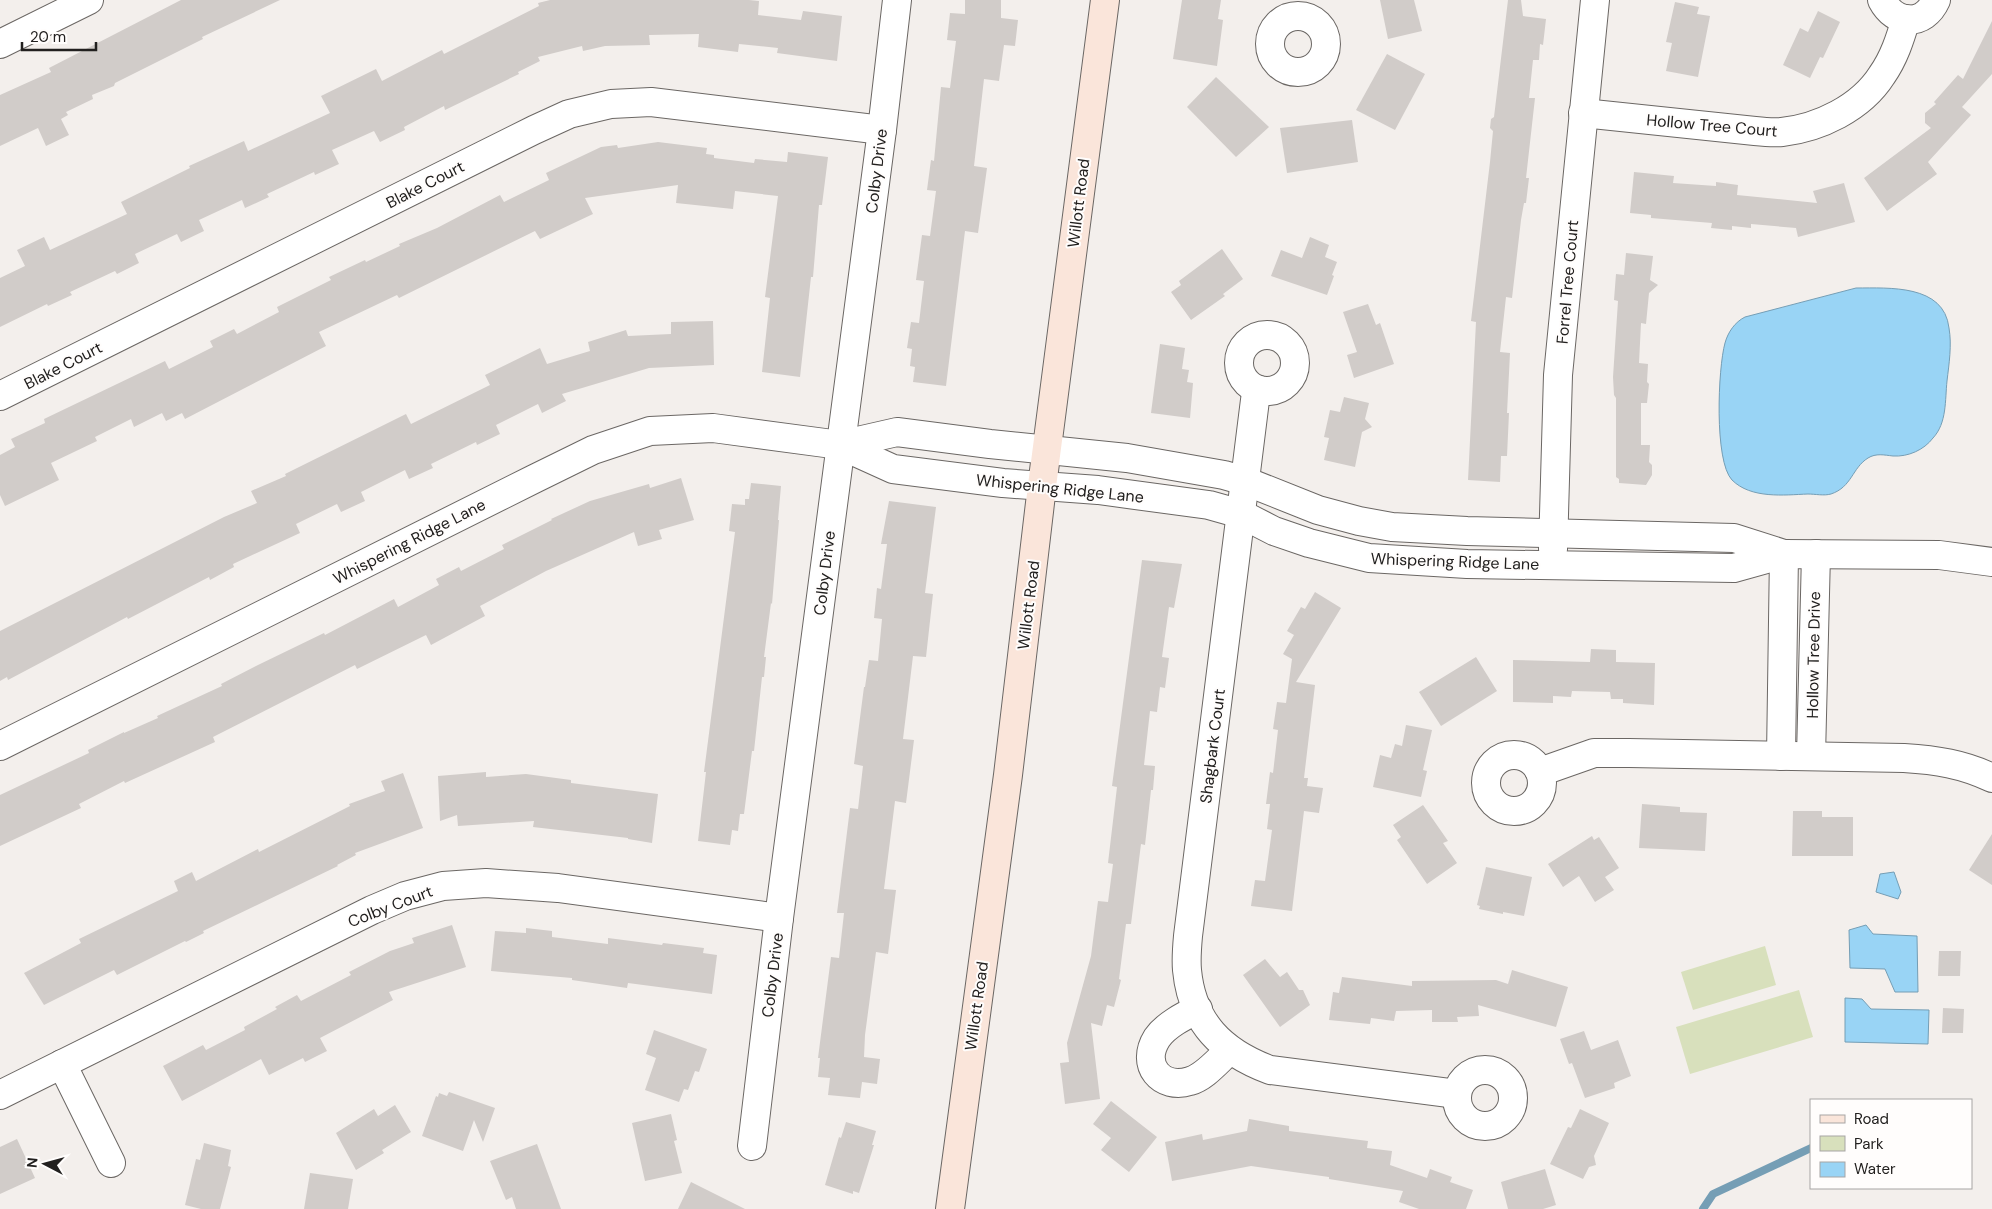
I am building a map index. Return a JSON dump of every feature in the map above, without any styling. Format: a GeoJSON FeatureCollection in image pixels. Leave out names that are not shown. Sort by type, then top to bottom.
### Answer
{"type":"FeatureCollection","features":[{"type":"Feature","properties":{"kind":"main road","name":"Willott Road"},"geometry":{"type":"LineString","coordinates":[[950,1209],[1008,775],[1046,450],[1104,0]]}},
{"type":"Feature","properties":{"kind":"street"},"geometry":{"type":"LineString","coordinates":[[0,44],[89,0]]}},
{"type":"Feature","properties":{"kind":"street","name":"Colby Drive"},"geometry":{"type":"LineString","coordinates":[[752,1146],[779,918],[882,130],[897,0]]}},
{"type":"Feature","properties":{"kind":"street","name":"Forrel Tree Court"},"geometry":{"type":"LineString","coordinates":[[1552,564],[1558,375],[1595,0]]}},
{"type":"Feature","properties":{"kind":"street"},"geometry":{"type":"LineString","coordinates":[[1882,0],[1892,14],[1906,19],[1919,18],[1927,14],[1936,0]]}},
{"type":"Feature","properties":{"kind":"street","name":"Hollow Tree Court"},"geometry":{"type":"LineString","coordinates":[[1583,113],[1755,131],[1780,132],[1809,127],[1842,113],[1862,97],[1881,77],[1896,50],[1906,19]]}},
{"type":"Feature","properties":{"kind":"street","name":"Blake Court"},"geometry":{"type":"LineString","coordinates":[[0,396],[569,114],[611,104],[651,102],[882,130]]}},
{"type":"Feature","properties":{"kind":"street","name":"Shagbark Court"},"geometry":{"type":"LineString","coordinates":[[1258,390],[1255,400],[1188,936],[1186,969],[1190,992],[1208,1029],[1224,1046],[1246,1061],[1270,1070],[1457,1094]]}},
{"type":"Feature","properties":{"kind":"street","name":"Whispering Ridge Lane"},"geometry":{"type":"LineString","coordinates":[[0,746],[593,450],[650,431],[713,428],[840,445],[893,469],[1003,483],[1098,490],[1182,500],[1225,509],[1309,543],[1369,558],[1467,564],[1734,568],[1784,554],[1939,555],[1992,562]]}},
{"type":"Feature","properties":{"kind":"street","name":"Whispering Ridge Lane"},"geometry":{"type":"LineString","coordinates":[[840,445],[897,432],[1127,458],[1202,471],[1245,481],[1318,510],[1359,521],[1392,527],[1466,531],[1734,538],[1784,554]]}},
{"type":"Feature","properties":{"kind":"street","name":"Hollow Tree Drive"},"geometry":{"type":"LineString","coordinates":[[1780,756],[1784,554]]}},
{"type":"Feature","properties":{"kind":"street","name":"Hollow Tree Drive"},"geometry":{"type":"LineString","coordinates":[[1811,756],[1816,554]]}},
{"type":"Feature","properties":{"kind":"street"},"geometry":{"type":"LineString","coordinates":[[1540,772],[1594,753],[1904,758],[1943,761],[1978,771],[1992,778]]}},
{"type":"Feature","properties":{"kind":"street","name":"Colby Court"},"geometry":{"type":"LineString","coordinates":[[0,1095],[372,910],[405,896],[443,886],[486,882],[558,888],[779,918]]}},
{"type":"Feature","properties":{"kind":"street"},"geometry":{"type":"LineString","coordinates":[[1198,1009],[1178,1020],[1156,1039],[1150,1056],[1151,1066],[1155,1072],[1161,1078],[1170,1081],[1181,1083],[1190,1081],[1199,1077],[1230,1050]]}},
{"type":"Feature","properties":{"kind":"street"},"geometry":{"type":"LineString","coordinates":[[62,1064],[111,1163]]}},
{"type":"Feature","properties":{"kind":"green space"},"geometry":{"type":"Polygon","coordinates":[[[1765,946],[1776,985],[1693,1010],[1681,972],[1765,946]]]}},
{"type":"Feature","properties":{"kind":"green space"},"geometry":{"type":"Polygon","coordinates":[[[1799,990],[1813,1037],[1690,1074],[1676,1027],[1799,990]]]}},
{"type":"Feature","properties":{"kind":"water"},"geometry":{"type":"Polygon","coordinates":[[[1856,288],[1899,289],[1913,292],[1926,296],[1937,303],[1945,314],[1950,334],[1950,354],[1943,418],[1938,432],[1925,446],[1910,454],[1871,456],[1858,467],[1843,487],[1831,494],[1768,494],[1758,493],[1740,486],[1732,480],[1726,470],[1720,435],[1719,392],[1725,343],[1730,331],[1745,317],[1856,288]]]}},
{"type":"Feature","properties":{"kind":"water"},"geometry":{"type":"Polygon","coordinates":[[[1894,872],[1901,892],[1898,899],[1876,892],[1880,874],[1894,872]]]}},
{"type":"Feature","properties":{"kind":"water"},"geometry":{"type":"Polygon","coordinates":[[[1866,925],[1873,934],[1917,936],[1918,992],[1895,992],[1885,969],[1850,968],[1849,930],[1866,925]]]}},
{"type":"Feature","properties":{"kind":"water"},"geometry":{"type":"Polygon","coordinates":[[[1845,998],[1862,999],[1871,1009],[1929,1010],[1928,1044],[1845,1042],[1845,998]]]}},
{"type":"Feature","properties":{"kind":"building"},"geometry":{"type":"Polygon","coordinates":[[[181,0],[280,0],[202,37],[203,39],[115,83],[114,86],[92,95],[93,99],[66,112],[68,115],[61,119],[69,135],[46,146],[38,128],[0,146],[0,95],[51,72],[49,68],[181,0]]]}},
{"type":"Feature","properties":{"kind":"building"},"geometry":{"type":"Polygon","coordinates":[[[550,0],[749,0],[759,1],[758,15],[801,20],[803,11],[842,16],[837,61],[777,53],[778,48],[739,44],[738,52],[698,47],[699,34],[649,35],[650,45],[605,46],[583,51],[582,46],[538,57],[540,61],[518,72],[519,74],[445,110],[444,106],[404,127],[405,130],[380,142],[374,131],[332,150],[339,164],[315,175],[314,172],[267,194],[269,197],[245,208],[242,200],[199,220],[204,231],[181,242],[177,234],[135,254],[139,263],[117,274],[115,271],[70,292],[72,295],[48,306],[47,304],[0,327],[0,278],[25,266],[17,250],[44,237],[50,250],[127,214],[121,202],[190,168],[189,166],[244,141],[248,151],[330,113],[321,96],[376,69],[382,81],[442,50],[444,54],[539,6],[538,3],[550,0]]]}},
{"type":"Feature","properties":{"kind":"building"},"geometry":{"type":"Polygon","coordinates":[[[965,0],[1001,0],[1001,18],[1018,20],[1015,46],[1004,45],[999,81],[984,79],[974,166],[987,168],[978,233],[965,231],[946,386],[913,382],[915,367],[910,366],[912,349],[907,348],[911,322],[919,323],[924,281],[916,280],[922,235],[930,236],[936,191],[927,190],[931,160],[934,161],[941,87],[950,88],[956,41],[947,40],[950,13],[965,14],[965,0]]]}},
{"type":"Feature","properties":{"kind":"building"},"geometry":{"type":"Polygon","coordinates":[[[1182,0],[1221,0],[1218,19],[1223,20],[1217,66],[1173,59],[1182,0]]]}},
{"type":"Feature","properties":{"kind":"building"},"geometry":{"type":"Polygon","coordinates":[[[1380,0],[1414,0],[1422,31],[1388,39],[1380,0]]]}},
{"type":"Feature","properties":{"kind":"building"},"geometry":{"type":"Polygon","coordinates":[[[1508,0],[1521,0],[1523,16],[1546,19],[1543,45],[1540,44],[1539,60],[1533,60],[1529,98],[1535,98],[1526,178],[1529,178],[1526,203],[1524,203],[1521,220],[1512,298],[1506,297],[1500,352],[1510,353],[1507,456],[1501,456],[1500,482],[1468,480],[1476,322],[1471,321],[1490,162],[1493,131],[1490,128],[1491,119],[1494,117],[1508,0]]]}},
{"type":"Feature","properties":{"kind":"building"},"geometry":{"type":"Polygon","coordinates":[[[1675,2],[1699,7],[1697,14],[1710,16],[1698,77],[1666,71],[1672,43],[1666,42],[1675,2]]]}},
{"type":"Feature","properties":{"kind":"building"},"geometry":{"type":"Polygon","coordinates":[[[1818,11],[1840,22],[1823,58],[1820,57],[1810,78],[1783,65],[1800,28],[1808,32],[1818,11]]]}},
{"type":"Feature","properties":{"kind":"building"},"geometry":{"type":"Polygon","coordinates":[[[1992,21],[1992,74],[1962,107],[1971,115],[1928,162],[1937,174],[1887,211],[1864,178],[1931,128],[1925,123],[1925,113],[1936,104],[1934,102],[1958,75],[1963,79],[1992,21]]]}},
{"type":"Feature","properties":{"kind":"building"},"geometry":{"type":"Polygon","coordinates":[[[1387,54],[1425,74],[1395,130],[1356,110],[1387,54]]]}},
{"type":"Feature","properties":{"kind":"building"},"geometry":{"type":"Polygon","coordinates":[[[1216,77],[1269,127],[1236,157],[1187,107],[1216,77]]]}},
{"type":"Feature","properties":{"kind":"building"},"geometry":{"type":"Polygon","coordinates":[[[1352,120],[1358,162],[1287,173],[1280,128],[1352,120]]]}},
{"type":"Feature","properties":{"kind":"building"},"geometry":{"type":"Polygon","coordinates":[[[658,142],[707,148],[706,154],[714,155],[714,158],[754,163],[755,159],[787,162],[788,152],[828,157],[822,205],[819,205],[813,277],[811,277],[800,377],[762,372],[770,298],[765,297],[778,196],[735,191],[733,209],[676,203],[678,185],[585,198],[593,214],[540,239],[535,231],[399,298],[397,295],[319,332],[326,346],[185,419],[182,413],[166,421],[162,413],[134,427],[131,419],[95,437],[97,441],[51,463],[59,480],[5,506],[0,495],[0,455],[15,447],[11,439],[45,423],[44,419],[165,361],[169,369],[213,347],[210,341],[234,329],[237,334],[279,312],[277,307],[331,280],[329,277],[400,246],[399,244],[437,228],[500,195],[504,202],[549,180],[546,173],[601,147],[617,145],[618,148],[658,142]]]}},
{"type":"Feature","properties":{"kind":"building"},"geometry":{"type":"Polygon","coordinates":[[[1634,172],[1674,176],[1673,183],[1716,186],[1716,182],[1738,185],[1737,195],[1817,203],[1813,191],[1844,183],[1855,222],[1798,237],[1796,228],[1751,224],[1751,228],[1732,226],[1732,230],[1711,228],[1712,223],[1651,218],[1651,215],[1630,213],[1634,172]]]}},
{"type":"Feature","properties":{"kind":"building"},"geometry":{"type":"Polygon","coordinates":[[[1310,237],[1329,245],[1325,257],[1337,262],[1327,295],[1271,276],[1281,250],[1302,258],[1310,237]]]}},
{"type":"Feature","properties":{"kind":"building"},"geometry":{"type":"Polygon","coordinates":[[[1222,249],[1243,279],[1223,294],[1225,296],[1191,320],[1171,292],[1181,285],[1179,281],[1222,249]]]}},
{"type":"Feature","properties":{"kind":"building"},"geometry":{"type":"Polygon","coordinates":[[[1626,253],[1653,256],[1650,280],[1658,285],[1649,293],[1646,324],[1641,323],[1639,363],[1648,364],[1647,382],[1649,384],[1647,403],[1641,403],[1641,445],[1650,445],[1649,462],[1652,465],[1652,475],[1646,485],[1619,483],[1619,479],[1616,477],[1616,398],[1614,395],[1613,377],[1618,301],[1614,300],[1616,274],[1624,275],[1626,253]]]}},
{"type":"Feature","properties":{"kind":"building"},"geometry":{"type":"Polygon","coordinates":[[[1368,304],[1376,325],[1380,323],[1394,364],[1354,378],[1347,355],[1357,352],[1343,312],[1368,304]]]}},
{"type":"Feature","properties":{"kind":"building"},"geometry":{"type":"Polygon","coordinates":[[[713,321],[714,365],[649,368],[562,394],[566,401],[542,413],[538,404],[496,425],[500,434],[477,445],[476,442],[431,464],[433,468],[409,479],[405,470],[361,492],[365,501],[341,512],[337,504],[296,524],[300,533],[233,564],[234,567],[210,580],[209,577],[128,619],[127,617],[8,680],[7,677],[0,681],[0,631],[224,517],[257,503],[251,491],[286,476],[285,474],[406,414],[411,424],[490,385],[485,375],[540,348],[547,364],[590,351],[588,342],[626,330],[628,336],[671,334],[671,322],[713,321]]]}},
{"type":"Feature","properties":{"kind":"building"},"geometry":{"type":"Polygon","coordinates":[[[1160,344],[1185,348],[1182,369],[1189,370],[1187,382],[1193,383],[1190,418],[1151,413],[1160,344]]]}},
{"type":"Feature","properties":{"kind":"building"},"geometry":{"type":"Polygon","coordinates":[[[1344,397],[1369,403],[1365,419],[1372,427],[1362,432],[1355,467],[1324,460],[1329,438],[1324,437],[1330,410],[1340,412],[1344,397]]]}},
{"type":"Feature","properties":{"kind":"building"},"geometry":{"type":"Polygon","coordinates":[[[681,478],[694,520],[659,530],[662,539],[638,546],[634,532],[546,571],[480,606],[485,616],[431,645],[426,635],[357,669],[355,665],[213,737],[215,742],[125,783],[124,781],[79,804],[81,808],[0,846],[0,795],[89,753],[88,750],[158,718],[157,716],[222,686],[221,684],[258,665],[324,633],[325,635],[394,599],[398,607],[439,585],[436,579],[459,567],[461,571],[504,549],[502,545],[551,519],[590,501],[649,484],[650,488],[681,478]]]}},
{"type":"Feature","properties":{"kind":"building"},"geometry":{"type":"Polygon","coordinates":[[[751,483],[781,486],[772,604],[754,751],[752,751],[744,814],[740,814],[738,831],[732,830],[730,845],[698,841],[706,772],[704,772],[735,532],[729,531],[732,504],[745,505],[745,499],[749,499],[751,483]]]}},
{"type":"Feature","properties":{"kind":"building"},"geometry":{"type":"Polygon","coordinates":[[[889,501],[936,507],[925,593],[933,594],[926,657],[913,656],[903,739],[914,740],[906,803],[895,801],[884,889],[896,890],[888,954],[876,952],[865,1035],[864,1057],[880,1059],[877,1084],[862,1082],[860,1098],[828,1095],[830,1078],[818,1077],[820,1058],[818,1058],[831,957],[839,958],[844,913],[837,913],[850,808],[858,809],[863,766],[854,764],[864,687],[869,660],[878,661],[882,619],[874,618],[877,588],[881,589],[887,544],[881,544],[889,501]]]}},
{"type":"Feature","properties":{"kind":"building"},"geometry":{"type":"Polygon","coordinates":[[[1142,560],[1182,564],[1174,608],[1169,607],[1162,657],[1169,658],[1165,688],[1160,687],[1157,712],[1150,711],[1144,765],[1155,766],[1153,790],[1151,790],[1145,845],[1141,844],[1131,924],[1126,924],[1119,979],[1121,980],[1114,1007],[1107,1005],[1102,1026],[1091,1023],[1100,1099],[1065,1104],[1060,1063],[1069,1062],[1067,1043],[1091,956],[1098,901],[1108,902],[1113,864],[1108,863],[1117,787],[1112,786],[1142,560]]]}},
{"type":"Feature","properties":{"kind":"building"},"geometry":{"type":"Polygon","coordinates":[[[1315,592],[1341,608],[1296,682],[1315,685],[1304,778],[1308,778],[1307,786],[1323,788],[1319,813],[1304,811],[1292,911],[1251,906],[1255,880],[1265,881],[1272,830],[1267,829],[1270,804],[1266,804],[1270,772],[1273,773],[1278,730],[1273,729],[1277,702],[1286,703],[1292,659],[1283,654],[1294,635],[1287,631],[1301,607],[1305,609],[1315,592]]]}},
{"type":"Feature","properties":{"kind":"building"},"geometry":{"type":"Polygon","coordinates":[[[1591,649],[1616,650],[1616,662],[1655,663],[1654,705],[1623,703],[1623,699],[1611,699],[1610,692],[1572,691],[1571,697],[1553,696],[1553,703],[1513,702],[1513,660],[1590,662],[1591,649]]]}},
{"type":"Feature","properties":{"kind":"building"},"geometry":{"type":"Polygon","coordinates":[[[1476,657],[1497,691],[1441,726],[1419,692],[1476,657]]]}},
{"type":"Feature","properties":{"kind":"building"},"geometry":{"type":"Polygon","coordinates":[[[1406,725],[1432,730],[1423,770],[1427,771],[1421,797],[1373,787],[1380,755],[1391,758],[1395,744],[1402,746],[1406,725]]]}},
{"type":"Feature","properties":{"kind":"building"},"geometry":{"type":"Polygon","coordinates":[[[486,772],[486,777],[526,774],[571,780],[571,783],[658,794],[652,843],[628,838],[533,827],[534,821],[458,826],[457,815],[440,821],[438,776],[486,772]]]}},
{"type":"Feature","properties":{"kind":"building"},"geometry":{"type":"Polygon","coordinates":[[[403,773],[423,828],[355,853],[356,855],[338,866],[203,931],[204,933],[186,942],[117,975],[114,970],[44,1005],[24,973],[81,943],[79,939],[178,891],[174,881],[192,872],[196,881],[258,849],[259,852],[350,806],[349,804],[385,791],[381,781],[403,773]]]}},
{"type":"Feature","properties":{"kind":"building"},"geometry":{"type":"Polygon","coordinates":[[[1642,804],[1680,807],[1680,812],[1707,813],[1705,851],[1639,848],[1642,804]]]}},
{"type":"Feature","properties":{"kind":"building"},"geometry":{"type":"Polygon","coordinates":[[[1423,805],[1448,841],[1443,843],[1457,863],[1427,884],[1397,840],[1401,837],[1393,825],[1423,805]]]}},
{"type":"Feature","properties":{"kind":"building"},"geometry":{"type":"Polygon","coordinates":[[[1793,811],[1822,811],[1822,817],[1853,817],[1853,856],[1792,856],[1793,811]]]}},
{"type":"Feature","properties":{"kind":"building"},"geometry":{"type":"Polygon","coordinates":[[[1992,834],[1992,885],[1969,870],[1992,834]]]}},
{"type":"Feature","properties":{"kind":"building"},"geometry":{"type":"Polygon","coordinates":[[[1592,836],[1594,840],[1599,837],[1619,868],[1605,877],[1614,890],[1595,902],[1579,876],[1563,887],[1548,864],[1592,836]]]}},
{"type":"Feature","properties":{"kind":"building"},"geometry":{"type":"Polygon","coordinates":[[[1486,867],[1532,877],[1524,916],[1479,909],[1480,906],[1477,905],[1486,867]]]}},
{"type":"Feature","properties":{"kind":"building"},"geometry":{"type":"Polygon","coordinates":[[[452,925],[466,967],[389,992],[393,1000],[320,1038],[327,1051],[305,1062],[303,1058],[269,1075],[261,1059],[182,1101],[163,1066],[203,1045],[206,1050],[245,1030],[244,1027],[277,1009],[275,1007],[297,995],[301,1001],[351,975],[349,972],[390,951],[414,943],[412,938],[452,925]]]}},
{"type":"Feature","properties":{"kind":"building"},"geometry":{"type":"Polygon","coordinates":[[[526,928],[552,931],[552,937],[608,944],[608,938],[704,948],[703,953],[717,955],[712,994],[628,983],[627,988],[572,980],[572,978],[491,971],[495,931],[526,933],[526,928]]]}},
{"type":"Feature","properties":{"kind":"building"},"geometry":{"type":"Polygon","coordinates":[[[1939,951],[1961,951],[1960,976],[1938,976],[1939,951]]]}},
{"type":"Feature","properties":{"kind":"building"},"geometry":{"type":"Polygon","coordinates":[[[1265,959],[1280,977],[1287,972],[1299,990],[1303,990],[1310,1005],[1280,1027],[1243,975],[1265,959]]]}},
{"type":"Feature","properties":{"kind":"building"},"geometry":{"type":"Polygon","coordinates":[[[1512,970],[1568,987],[1556,1027],[1478,1005],[1479,1016],[1457,1017],[1458,1022],[1432,1022],[1432,1010],[1396,1011],[1394,1021],[1371,1018],[1370,1024],[1329,1020],[1333,992],[1339,993],[1342,977],[1412,986],[1412,981],[1496,980],[1508,984],[1512,970]]]}},
{"type":"Feature","properties":{"kind":"building"},"geometry":{"type":"Polygon","coordinates":[[[1943,1008],[1964,1009],[1963,1033],[1942,1033],[1943,1008]]]}},
{"type":"Feature","properties":{"kind":"building"},"geometry":{"type":"Polygon","coordinates":[[[654,1030],[707,1049],[699,1072],[695,1071],[688,1090],[684,1089],[679,1102],[645,1090],[656,1058],[646,1054],[654,1030]]]}},
{"type":"Feature","properties":{"kind":"building"},"geometry":{"type":"Polygon","coordinates":[[[1584,1031],[1591,1050],[1618,1040],[1631,1076],[1614,1083],[1615,1088],[1585,1098],[1572,1063],[1569,1064],[1560,1039],[1584,1031]]]}},
{"type":"Feature","properties":{"kind":"building"},"geometry":{"type":"Polygon","coordinates":[[[449,1092],[495,1108],[483,1142],[474,1120],[463,1151],[422,1136],[436,1096],[438,1097],[439,1093],[447,1096],[449,1092]]]}},
{"type":"Feature","properties":{"kind":"building"},"geometry":{"type":"Polygon","coordinates":[[[1111,1101],[1157,1137],[1129,1172],[1101,1150],[1111,1138],[1093,1124],[1111,1101]]]}},
{"type":"Feature","properties":{"kind":"building"},"geometry":{"type":"Polygon","coordinates":[[[395,1105],[411,1132],[382,1150],[384,1153],[356,1170],[336,1133],[374,1109],[378,1116],[395,1105]]]}},
{"type":"Feature","properties":{"kind":"building"},"geometry":{"type":"Polygon","coordinates":[[[1580,1109],[1609,1123],[1594,1156],[1596,1165],[1589,1167],[1583,1179],[1550,1164],[1568,1127],[1571,1128],[1580,1109]]]}},
{"type":"Feature","properties":{"kind":"building"},"geometry":{"type":"Polygon","coordinates":[[[671,1114],[677,1140],[674,1141],[682,1173],[645,1181],[632,1123],[671,1114]]]}},
{"type":"Feature","properties":{"kind":"building"},"geometry":{"type":"Polygon","coordinates":[[[1249,1119],[1289,1126],[1289,1131],[1368,1141],[1367,1148],[1392,1151],[1390,1165],[1427,1178],[1430,1169],[1452,1177],[1450,1182],[1473,1190],[1466,1209],[1419,1209],[1399,1202],[1403,1191],[1329,1179],[1329,1177],[1251,1166],[1172,1181],[1165,1142],[1202,1134],[1203,1140],[1247,1131],[1249,1119]]]}},
{"type":"Feature","properties":{"kind":"building"},"geometry":{"type":"Polygon","coordinates":[[[846,1122],[876,1131],[872,1145],[874,1145],[859,1193],[853,1191],[853,1194],[825,1185],[839,1137],[841,1138],[846,1122]]]}},
{"type":"Feature","properties":{"kind":"building"},"geometry":{"type":"Polygon","coordinates":[[[17,1139],[35,1178],[0,1194],[0,1147],[17,1139]]]}},
{"type":"Feature","properties":{"kind":"building"},"geometry":{"type":"Polygon","coordinates":[[[204,1143],[231,1150],[228,1166],[231,1167],[220,1209],[201,1209],[185,1205],[196,1159],[200,1160],[204,1143]]]}},
{"type":"Feature","properties":{"kind":"building"},"geometry":{"type":"Polygon","coordinates":[[[537,1144],[561,1209],[516,1209],[512,1197],[506,1200],[490,1161],[537,1144]]]}},
{"type":"Feature","properties":{"kind":"building"},"geometry":{"type":"Polygon","coordinates":[[[1545,1169],[1556,1205],[1543,1209],[1508,1209],[1501,1182],[1545,1169]]]}},
{"type":"Feature","properties":{"kind":"building"},"geometry":{"type":"Polygon","coordinates":[[[310,1173],[353,1179],[348,1209],[304,1209],[310,1173]]]}},
{"type":"Feature","properties":{"kind":"building"},"geometry":{"type":"Polygon","coordinates":[[[691,1182],[745,1209],[678,1209],[691,1182]]]}},
{"type":"Feature","properties":{"kind":"waterway"},"geometry":{"type":"LineString","coordinates":[[1703,1209],[1713,1194],[1810,1148]]}}]}
